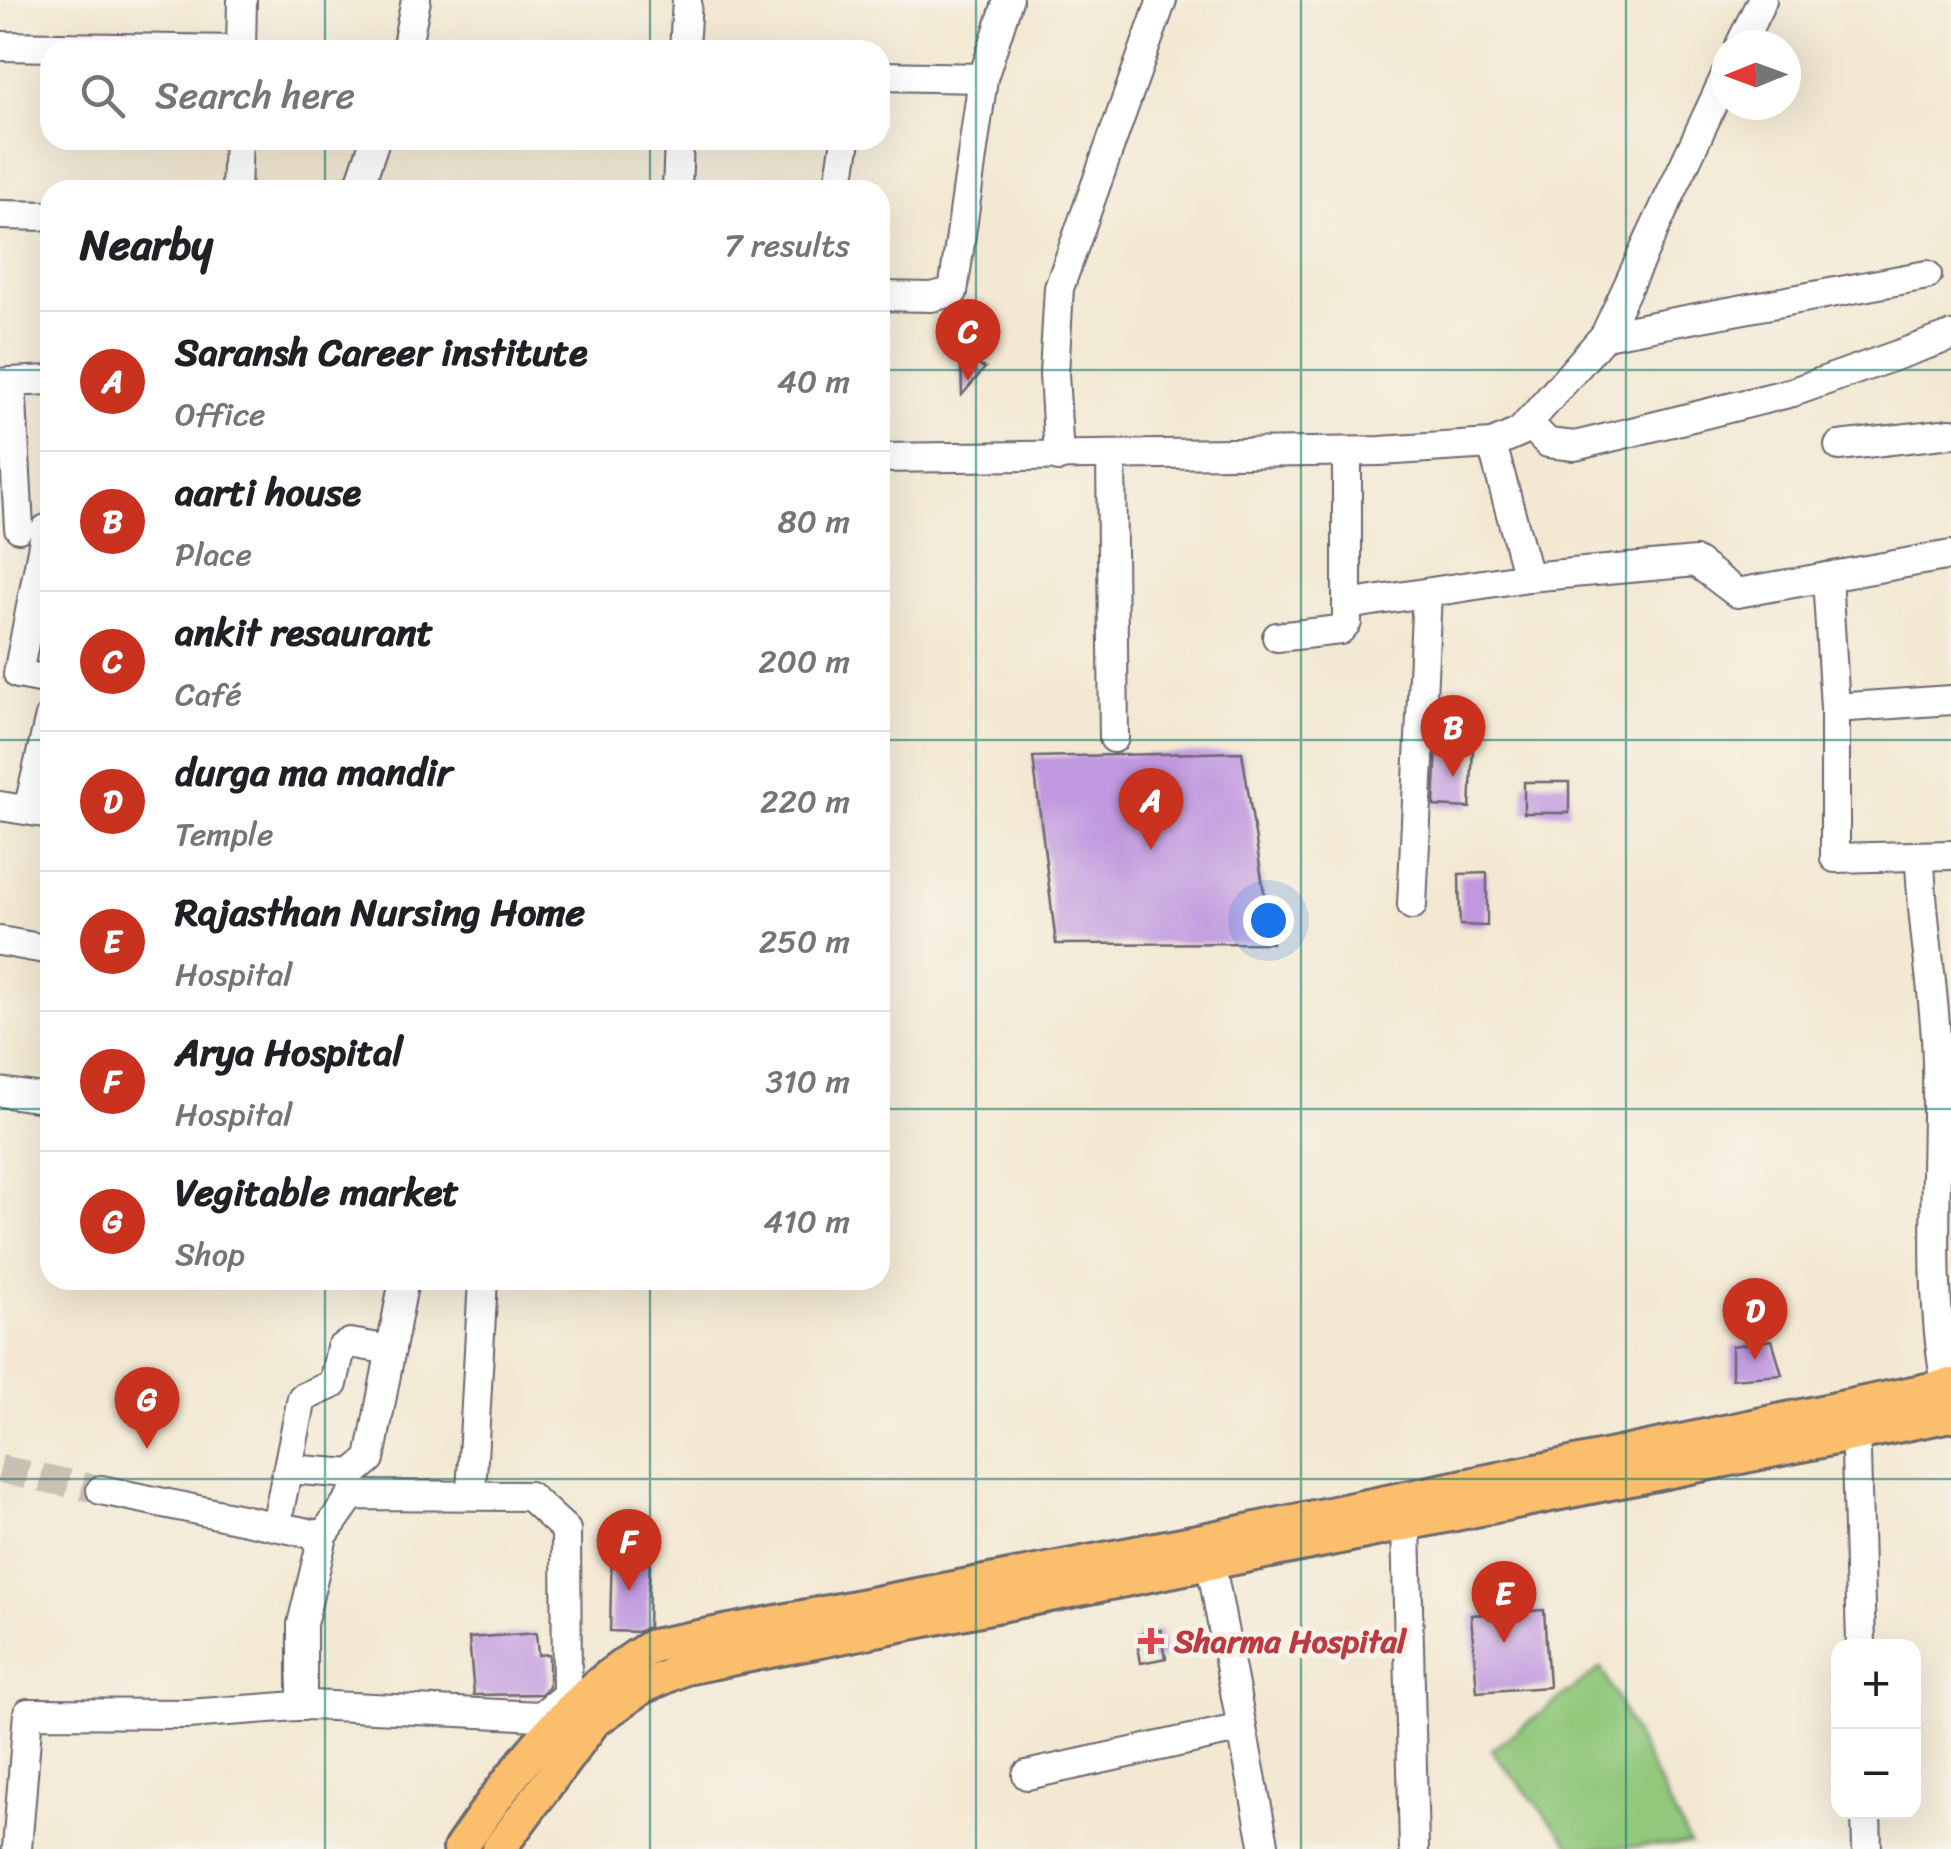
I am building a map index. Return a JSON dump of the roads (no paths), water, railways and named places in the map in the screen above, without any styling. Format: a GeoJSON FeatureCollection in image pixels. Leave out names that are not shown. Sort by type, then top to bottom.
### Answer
{"type":"FeatureCollection","features":[{"type":"Feature","properties":{"kind":"main road"},"geometry":{"type":"LineString","coordinates":[[499,1849],[579,1706],[643,1687],[684,1668],[1406,1525],[1950,1395]]}},
{"type":"Feature","properties":{"kind":"main road"},"geometry":{"type":"LineString","coordinates":[[460,1849],[507,1779],[618,1666],[652,1646],[1854,1420]]}},
{"type":"Feature","properties":{"kind":"street"},"geometry":{"type":"LineString","coordinates":[[239,40],[242,0]]}},
{"type":"Feature","properties":{"kind":"street"},"geometry":{"type":"LineString","coordinates":[[408,40],[416,0]]}},
{"type":"Feature","properties":{"kind":"street"},"geometry":{"type":"LineString","coordinates":[[685,40],[687,0]]}},
{"type":"Feature","properties":{"kind":"street"},"geometry":{"type":"LineString","coordinates":[[890,296],[931,297],[953,292],[983,78],[1008,0]]}},
{"type":"Feature","properties":{"kind":"street"},"geometry":{"type":"LineString","coordinates":[[1059,458],[1054,374],[1059,288],[1162,0]]}},
{"type":"Feature","properties":{"kind":"street"},"geometry":{"type":"LineString","coordinates":[[1747,30],[1762,0]]}},
{"type":"Feature","properties":{"kind":"street"},"geometry":{"type":"LineString","coordinates":[[0,46],[40,47]]}},
{"type":"Feature","properties":{"kind":"street"},"geometry":{"type":"LineString","coordinates":[[890,76],[983,78]]}},
{"type":"Feature","properties":{"kind":"street"},"geometry":{"type":"LineString","coordinates":[[890,458],[1347,452],[1492,444],[1520,432],[1606,334],[1711,107]]}},
{"type":"Feature","properties":{"kind":"street"},"geometry":{"type":"LineString","coordinates":[[236,180],[238,150]]}},
{"type":"Feature","properties":{"kind":"street"},"geometry":{"type":"LineString","coordinates":[[361,180],[372,150]]}},
{"type":"Feature","properties":{"kind":"street"},"geometry":{"type":"LineString","coordinates":[[677,180],[679,150]]}},
{"type":"Feature","properties":{"kind":"street"},"geometry":{"type":"LineString","coordinates":[[840,180],[844,150]]}},
{"type":"Feature","properties":{"kind":"street"},"geometry":{"type":"LineString","coordinates":[[0,214],[40,216]]}},
{"type":"Feature","properties":{"kind":"street"},"geometry":{"type":"LineString","coordinates":[[1606,334],[1927,275]]}},
{"type":"Feature","properties":{"kind":"street"},"geometry":{"type":"LineString","coordinates":[[1528,423],[1548,442],[1575,446],[1793,392],[1951,336]]}},
{"type":"Feature","properties":{"kind":"street"},"geometry":{"type":"LineString","coordinates":[[40,380],[5,382],[29,528],[9,673],[40,678]]}},
{"type":"Feature","properties":{"kind":"street"},"geometry":{"type":"LineString","coordinates":[[1839,446],[1951,433]]}},
{"type":"Feature","properties":{"kind":"street"},"geometry":{"type":"LineString","coordinates":[[1492,444],[1528,577]]}},
{"type":"Feature","properties":{"kind":"street"},"geometry":{"type":"LineString","coordinates":[[1277,637],[1340,630],[1347,622],[1347,452]]}},
{"type":"Feature","properties":{"kind":"street"},"geometry":{"type":"LineString","coordinates":[[1111,457],[1114,738]]}},
{"type":"Feature","properties":{"kind":"street"},"geometry":{"type":"LineString","coordinates":[[1347,606],[1528,577],[1696,562],[1737,593],[1951,555]]}},
{"type":"Feature","properties":{"kind":"street"},"geometry":{"type":"LineString","coordinates":[[1828,577],[1835,708],[1835,858],[1951,855]]}},
{"type":"Feature","properties":{"kind":"street"},"geometry":{"type":"LineString","coordinates":[[1412,905],[1427,593]]}},
{"type":"Feature","properties":{"kind":"street"},"geometry":{"type":"LineString","coordinates":[[1835,708],[1951,700]]}},
{"type":"Feature","properties":{"kind":"street"},"geometry":{"type":"LineString","coordinates":[[26,810],[40,755]]}},
{"type":"Feature","properties":{"kind":"street"},"geometry":{"type":"LineString","coordinates":[[1920,856],[1938,1062],[1933,1222],[1936,1306],[1950,1395]]}},
{"type":"Feature","properties":{"kind":"street"},"geometry":{"type":"LineString","coordinates":[[0,941],[40,948]]}},
{"type":"Feature","properties":{"kind":"street"},"geometry":{"type":"LineString","coordinates":[[0,1092],[40,1098]]}},
{"type":"Feature","properties":{"kind":"street"},"geometry":{"type":"LineString","coordinates":[[288,1469],[352,1474],[364,1468],[370,1459],[402,1290]]}},
{"type":"Feature","properties":{"kind":"street"},"geometry":{"type":"LineString","coordinates":[[471,1493],[482,1290]]}},
{"type":"Feature","properties":{"kind":"street"},"geometry":{"type":"LineString","coordinates":[[276,1526],[302,1398],[334,1384],[341,1348],[350,1343],[391,1350]]}},
{"type":"Feature","properties":{"kind":"street"},"geometry":{"type":"LineString","coordinates":[[1854,1420],[1861,1639]]}},
{"type":"Feature","properties":{"kind":"street"},"geometry":{"type":"LineString","coordinates":[[101,1490],[323,1536]]}},
{"type":"Feature","properties":{"kind":"street"},"geometry":{"type":"LineString","coordinates":[[17,1849],[28,1713],[188,1714],[302,1706],[541,1716],[579,1706],[566,1530],[530,1496],[352,1495],[323,1536],[302,1624],[302,1706]]}},
{"type":"Feature","properties":{"kind":"street"},"geometry":{"type":"LineString","coordinates":[[1406,1525],[1414,1849]]}},
{"type":"Feature","properties":{"kind":"street"},"geometry":{"type":"LineString","coordinates":[[1212,1565],[1265,1849]]}},
{"type":"Feature","properties":{"kind":"street"},"geometry":{"type":"LineString","coordinates":[[1027,1775],[1242,1728]]}},
{"type":"Feature","properties":{"kind":"street"},"geometry":{"type":"LineString","coordinates":[[1866,1819],[1867,1849]]}},
{"type":"Feature","properties":{"kind":"tunnel"},"geometry":{"type":"LineString","coordinates":[[0,1469],[101,1490]]}},
{"type":"Feature","properties":{"kind":"place","name":"ankit resaurant"},"geometry":{"type":"Point","coordinates":[968,381]}},
{"type":"Feature","properties":{"kind":"place","name":"aarti house"},"geometry":{"type":"Point","coordinates":[1453,777]}},
{"type":"Feature","properties":{"kind":"place","name":"Saransh Career institute"},"geometry":{"type":"Point","coordinates":[1151,850]}},
{"type":"Feature","properties":{"kind":"place","name":"durga ma mandir"},"geometry":{"type":"Point","coordinates":[1755,1360]}},
{"type":"Feature","properties":{"kind":"place","name":"Vegitable market"},"geometry":{"type":"Point","coordinates":[147,1449]}},
{"type":"Feature","properties":{"kind":"place","name":"Arya Hospital"},"geometry":{"type":"Point","coordinates":[629,1591]}},
{"type":"Feature","properties":{"kind":"place","name":"Sharma Hospital"},"geometry":{"type":"Point","coordinates":[1151,1641]}},
{"type":"Feature","properties":{"kind":"place","name":"Rajasthan Nursing Home"},"geometry":{"type":"Point","coordinates":[1504,1643]}}]}
